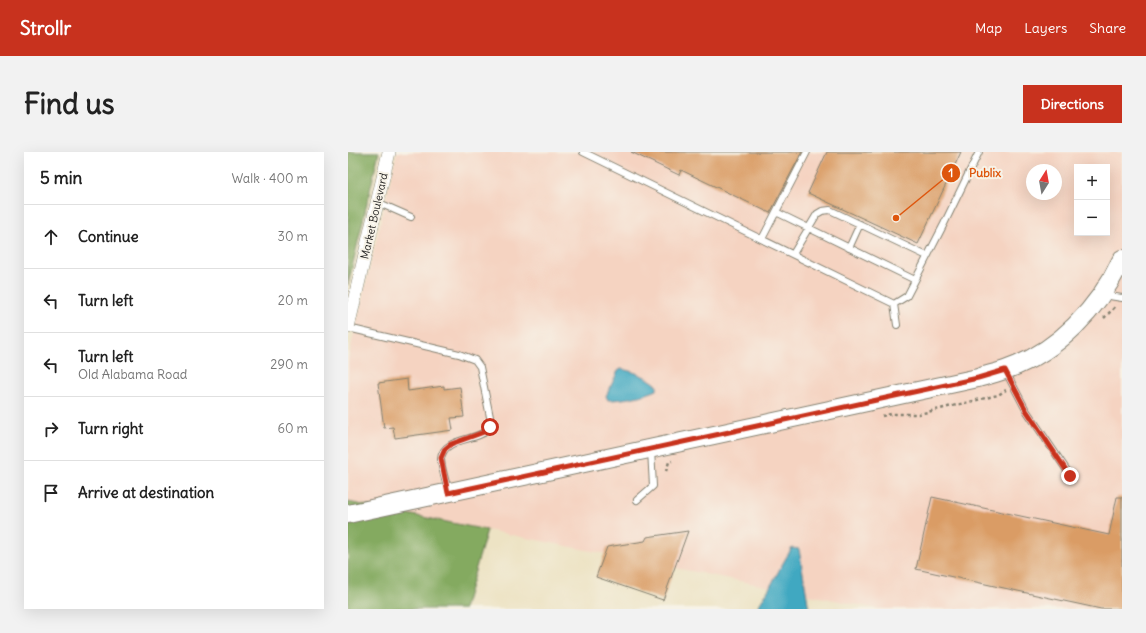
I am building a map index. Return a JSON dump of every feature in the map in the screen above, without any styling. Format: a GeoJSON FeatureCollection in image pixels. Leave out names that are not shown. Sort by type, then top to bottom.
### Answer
{"type":"FeatureCollection","features":[{"type":"Feature","properties":{"kind":"street","name":"Market Boulevard"},"geometry":{"type":"LineString","coordinates":[[348,328],[389,152]]}},
{"type":"Feature","properties":{"kind":"street"},"geometry":{"type":"LineString","coordinates":[[348,514],[978,378],[1005,370],[1028,360],[1052,346],[1076,325],[1102,294],[1122,259]]}},
{"type":"Feature","properties":{"kind":"lane"},"geometry":{"type":"LineString","coordinates":[[584,152],[894,304]]}},
{"type":"Feature","properties":{"kind":"lane"},"geometry":{"type":"LineString","coordinates":[[762,239],[807,152]]}},
{"type":"Feature","properties":{"kind":"lane"},"geometry":{"type":"LineString","coordinates":[[894,304],[907,296],[979,152]]}},
{"type":"Feature","properties":{"kind":"lane"},"geometry":{"type":"LineString","coordinates":[[378,202],[411,217]]}},
{"type":"Feature","properties":{"kind":"lane"},"geometry":{"type":"LineString","coordinates":[[792,254],[817,214],[830,210],[927,256]]}},
{"type":"Feature","properties":{"kind":"lane"},"geometry":{"type":"LineString","coordinates":[[776,212],[915,280]]}},
{"type":"Feature","properties":{"kind":"lane"},"geometry":{"type":"LineString","coordinates":[[849,248],[860,224]]}},
{"type":"Feature","properties":{"kind":"lane"},"geometry":{"type":"LineString","coordinates":[[1102,294],[1122,298]]}},
{"type":"Feature","properties":{"kind":"lane"},"geometry":{"type":"LineString","coordinates":[[894,304],[897,325]]}},
{"type":"Feature","properties":{"kind":"lane"},"geometry":{"type":"LineString","coordinates":[[348,328],[459,354],[475,360],[480,367],[491,422],[490,427],[484,432],[451,444],[445,449],[441,458],[448,493]]}},
{"type":"Feature","properties":{"kind":"lane"},"geometry":{"type":"LineString","coordinates":[[1005,370],[1026,410],[1070,476]]}},
{"type":"Feature","properties":{"kind":"lane"},"geometry":{"type":"LineString","coordinates":[[637,500],[653,486],[651,449]]}},
{"type":"Feature","properties":{"kind":"shaded area"},"geometry":{"type":"Polygon","coordinates":[[[397,152],[1122,152],[1122,609],[879,609],[348,502],[348,359],[397,152]]]}},
{"type":"Feature","properties":{"kind":"green space"},"geometry":{"type":"Polygon","coordinates":[[[348,152],[379,152],[348,285],[348,152]]]}},
{"type":"Feature","properties":{"kind":"green space"},"geometry":{"type":"Polygon","coordinates":[[[348,502],[487,530],[464,609],[348,609],[348,502]]]}},
{"type":"Feature","properties":{"kind":"water"},"geometry":{"type":"Polygon","coordinates":[[[621,369],[649,379],[657,385],[657,390],[633,397],[608,400],[606,396],[618,371],[621,369]]]}},
{"type":"Feature","properties":{"kind":"water"},"geometry":{"type":"Polygon","coordinates":[[[792,548],[799,549],[809,609],[756,609],[766,594],[792,548]]]}},
{"type":"Feature","properties":{"kind":"building"},"geometry":{"type":"Polygon","coordinates":[[[631,152],[802,152],[770,213],[681,170],[679,175],[631,152]]]}},
{"type":"Feature","properties":{"kind":"building"},"geometry":{"type":"Polygon","coordinates":[[[827,152],[961,152],[918,244],[808,193],[827,152]]]}},
{"type":"Feature","properties":{"kind":"building"},"geometry":{"type":"Polygon","coordinates":[[[407,379],[408,391],[444,386],[444,389],[460,387],[464,417],[451,418],[453,430],[395,438],[393,427],[384,428],[378,383],[407,379]]]}},
{"type":"Feature","properties":{"kind":"building"},"geometry":{"type":"Polygon","coordinates":[[[932,497],[1109,535],[1117,497],[1122,497],[1122,609],[1101,609],[916,569],[932,497]]]}},
{"type":"Feature","properties":{"kind":"building"},"geometry":{"type":"Polygon","coordinates":[[[688,531],[663,600],[596,577],[607,547],[645,541],[647,537],[688,531]]]}},
{"type":"Feature","properties":{"kind":"place","name":"Publix"},"geometry":{"type":"Point","coordinates":[896,218]}},
{"type":"Feature","properties":{"kind":"route"},"geometry":{"type":"LineString","coordinates":[[490,427],[484,432],[451,444],[445,449],[441,458],[448,493],[978,378],[1005,370],[1026,410],[1070,476]]}}]}
